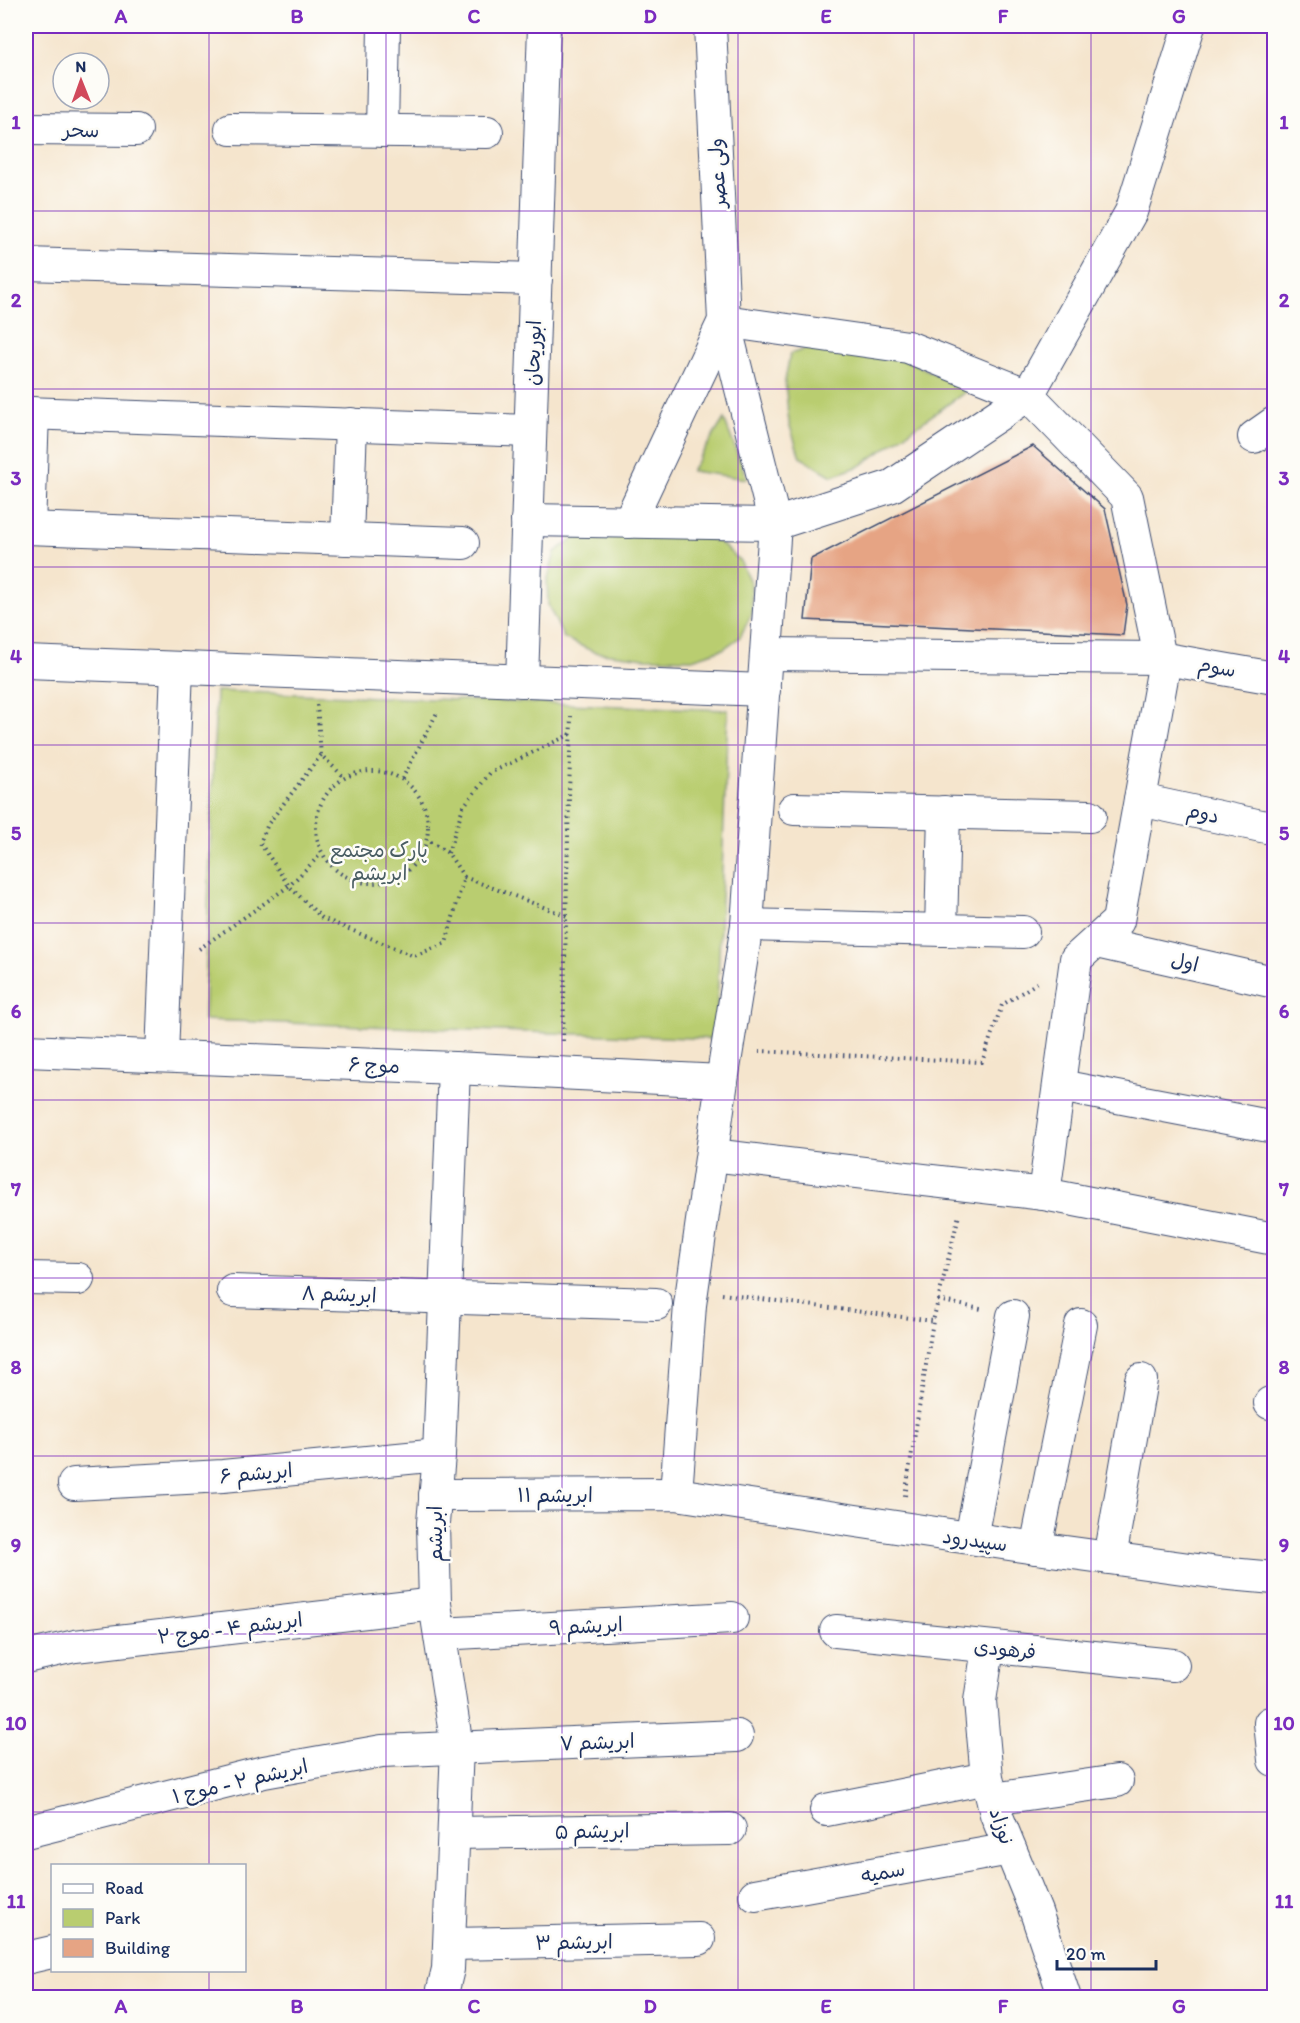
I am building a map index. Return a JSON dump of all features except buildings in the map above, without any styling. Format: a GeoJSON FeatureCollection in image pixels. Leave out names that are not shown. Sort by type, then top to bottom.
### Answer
{"type":"FeatureCollection","features":[{"type":"Feature","properties":{"kind":"street"},"geometry":{"type":"LineString","coordinates":[[382,131],[384,26]]}},
{"type":"Feature","properties":{"kind":"street","name":"ابوریحان"},"geometry":{"type":"LineString","coordinates":[[522,681],[544,26]]}},
{"type":"Feature","properties":{"kind":"street","name":"ولی عصر"},"geometry":{"type":"LineString","coordinates":[[676,1494],[693,1290],[747,925],[775,524],[724,321],[710,26]]}},
{"type":"Feature","properties":{"kind":"street"},"geometry":{"type":"LineString","coordinates":[[527,520],[775,524],[892,486],[1028,395],[1131,212],[1189,26]]}},
{"type":"Feature","properties":{"kind":"street","name":"سحر"},"geometry":{"type":"LineString","coordinates":[[26,129],[136,130]]}},
{"type":"Feature","properties":{"kind":"street"},"geometry":{"type":"LineString","coordinates":[[231,129],[487,132]]}},
{"type":"Feature","properties":{"kind":"street"},"geometry":{"type":"LineString","coordinates":[[26,264],[536,279]]}},
{"type":"Feature","properties":{"kind":"street"},"geometry":{"type":"LineString","coordinates":[[629,522],[724,321],[908,347],[1028,395],[1127,497],[1163,672],[1118,921],[1086,950],[1059,1086],[1044,1194]]}},
{"type":"Feature","properties":{"kind":"street"},"geometry":{"type":"LineString","coordinates":[[463,543],[27,528],[29,413],[530,431]]}},
{"type":"Feature","properties":{"kind":"street"},"geometry":{"type":"LineString","coordinates":[[347,539],[351,424]]}},
{"type":"Feature","properties":{"kind":"street","name":"سوم"},"geometry":{"type":"LineString","coordinates":[[767,654],[1160,658],[1275,678]]}},
{"type":"Feature","properties":{"kind":"street"},"geometry":{"type":"LineString","coordinates":[[26,662],[764,690]]}},
{"type":"Feature","properties":{"kind":"street"},"geometry":{"type":"LineString","coordinates":[[162,1056],[177,668]]}},
{"type":"Feature","properties":{"kind":"street","name":"دوم"},"geometry":{"type":"LineString","coordinates":[[1140,800],[1266,827]]}},
{"type":"Feature","properties":{"kind":"street"},"geometry":{"type":"LineString","coordinates":[[794,809],[1090,816]]}},
{"type":"Feature","properties":{"kind":"street"},"geometry":{"type":"LineString","coordinates":[[941,930],[944,812]]}},
{"type":"Feature","properties":{"kind":"street"},"geometry":{"type":"LineString","coordinates":[[747,925],[1023,932]]}},
{"type":"Feature","properties":{"kind":"street","name":"اول"},"geometry":{"type":"LineString","coordinates":[[1086,950],[1275,982]]}},
{"type":"Feature","properties":{"kind":"street","name":"موج ۶"},"geometry":{"type":"LineString","coordinates":[[26,1051],[454,1068],[722,1082]]}},
{"type":"Feature","properties":{"kind":"street","name":"ابریشم"},"geometry":{"type":"LineString","coordinates":[[441,1998],[448,1969],[450,1944],[457,1747],[438,1619],[433,1523],[439,1455],[454,1068]]}},
{"type":"Feature","properties":{"kind":"street"},"geometry":{"type":"LineString","coordinates":[[1059,1086],[1275,1127]]}},
{"type":"Feature","properties":{"kind":"street"},"geometry":{"type":"LineString","coordinates":[[712,1155],[1044,1194],[1275,1239]]}},
{"type":"Feature","properties":{"kind":"street"},"geometry":{"type":"LineString","coordinates":[[26,1278],[78,1280]]}},
{"type":"Feature","properties":{"kind":"street","name":"ابریشم ۸"},"geometry":{"type":"LineString","coordinates":[[233,1291],[656,1304]]}},
{"type":"Feature","properties":{"kind":"street"},"geometry":{"type":"LineString","coordinates":[[971,1538],[1013,1316]]}},
{"type":"Feature","properties":{"kind":"street"},"geometry":{"type":"LineString","coordinates":[[1036,1548],[1081,1325]]}},
{"type":"Feature","properties":{"kind":"street"},"geometry":{"type":"LineString","coordinates":[[1110,1558],[1141,1380]]}},
{"type":"Feature","properties":{"kind":"street","name":"ابریشم ۶"},"geometry":{"type":"LineString","coordinates":[[74,1485],[223,1476],[439,1455]]}},
{"type":"Feature","properties":{"kind":"street","name":"ابریشم ۱۱"},"geometry":{"type":"LineString","coordinates":[[435,1495],[676,1494]]}},
{"type":"Feature","properties":{"kind":"street","name":"سپیدرود"},"geometry":{"type":"LineString","coordinates":[[676,1494],[900,1529],[1219,1573],[1275,1578]]}},
{"type":"Feature","properties":{"kind":"street","name":"ابریشم ۹"},"geometry":{"type":"LineString","coordinates":[[438,1619],[732,1618]]}},
{"type":"Feature","properties":{"kind":"street","name":"ابریشم ۴ - موج ۲"},"geometry":{"type":"LineString","coordinates":[[26,1657],[75,1646],[438,1619]]}},
{"type":"Feature","properties":{"kind":"street","name":"فرهودی"},"geometry":{"type":"LineString","coordinates":[[836,1631],[1173,1665]]}},
{"type":"Feature","properties":{"kind":"street","name":"نوزاد"},"geometry":{"type":"LineString","coordinates":[[988,1648],[980,1701],[990,1789],[996,1814],[1036,1912],[1065,1998]]}},
{"type":"Feature","properties":{"kind":"street"},"geometry":{"type":"LineString","coordinates":[[1270,1723],[1275,1760]]}},
{"type":"Feature","properties":{"kind":"street","name":"ابریشم ۷"},"geometry":{"type":"LineString","coordinates":[[457,1747],[737,1736]]}},
{"type":"Feature","properties":{"kind":"street","name":"ابریشم ۲ - موج ۱"},"geometry":{"type":"LineString","coordinates":[[26,1832],[264,1772],[382,1752],[457,1747]]}},
{"type":"Feature","properties":{"kind":"street"},"geometry":{"type":"LineString","coordinates":[[826,1810],[990,1789],[1117,1781]]}},
{"type":"Feature","properties":{"kind":"street","name":"ابریشم ۵"},"geometry":{"type":"LineString","coordinates":[[454,1833],[730,1829]]}},
{"type":"Feature","properties":{"kind":"street","name":"سمیه"},"geometry":{"type":"LineString","coordinates":[[755,1895],[1010,1849]]}},
{"type":"Feature","properties":{"kind":"street","name":"ابریشم ۳"},"geometry":{"type":"LineString","coordinates":[[450,1944],[699,1939]]}},
{"type":"Feature","properties":{"kind":"street"},"geometry":{"type":"LineString","coordinates":[[26,1958],[51,1952]]}},
{"type":"Feature","properties":{"kind":"path"},"geometry":{"type":"LineString","coordinates":[[314,673],[321,755],[268,824],[260,843],[289,886],[322,918],[414,956],[446,943],[464,877]]}},
{"type":"Feature","properties":{"kind":"path"},"geometry":{"type":"LineString","coordinates":[[402,779],[456,678]]}},
{"type":"Feature","properties":{"kind":"path"},"geometry":{"type":"LineString","coordinates":[[563,1075],[572,683]]}},
{"type":"Feature","properties":{"kind":"path"},"geometry":{"type":"LineString","coordinates":[[448,853],[463,807],[490,773],[571,734]]}},
{"type":"Feature","properties":{"kind":"path"},"geometry":{"type":"LineString","coordinates":[[321,755],[345,777]]}},
{"type":"Feature","properties":{"kind":"path"},"geometry":{"type":"LineString","coordinates":[[364,770],[392,773],[402,779],[415,788],[428,812],[428,840],[416,864],[393,880],[366,884],[340,874],[321,854],[315,827],[321,801],[339,780],[364,770]]}},
{"type":"Feature","properties":{"kind":"path"},"geometry":{"type":"LineString","coordinates":[[428,840],[448,853],[464,877],[567,916]]}},
{"type":"Feature","properties":{"kind":"path"},"geometry":{"type":"LineString","coordinates":[[165,973],[289,886],[321,854]]}},
{"type":"Feature","properties":{"kind":"path"},"geometry":{"type":"LineString","coordinates":[[727,1050],[982,1062],[1002,1005],[1086,950]]}},
{"type":"Feature","properties":{"kind":"path"},"geometry":{"type":"LineString","coordinates":[[900,1529],[933,1321],[967,1185]]}},
{"type":"Feature","properties":{"kind":"path"},"geometry":{"type":"LineString","coordinates":[[693,1290],[933,1321]]}},
{"type":"Feature","properties":{"kind":"green space"},"geometry":{"type":"Polygon","coordinates":[[[821,344],[894,354],[968,390],[860,466],[832,476],[800,457],[789,423],[785,381],[790,354],[821,344]]]}},
{"type":"Feature","properties":{"kind":"green space"},"geometry":{"type":"Polygon","coordinates":[[[724,419],[747,479],[691,471],[724,419]]]}},
{"type":"Feature","properties":{"kind":"green space"},"geometry":{"type":"Polygon","coordinates":[[[598,533],[702,536],[719,542],[740,561],[751,584],[752,613],[740,637],[723,649],[692,659],[645,658],[594,652],[564,638],[548,605],[547,582],[555,552],[576,537],[598,533]]]}},
{"type":"Feature","properties":{"kind":"green space","name":"پارک مجتمع ابریشم"},"geometry":{"type":"Polygon","coordinates":[[[216,691],[728,710],[716,1039],[204,1020],[216,691]]]}}]}
